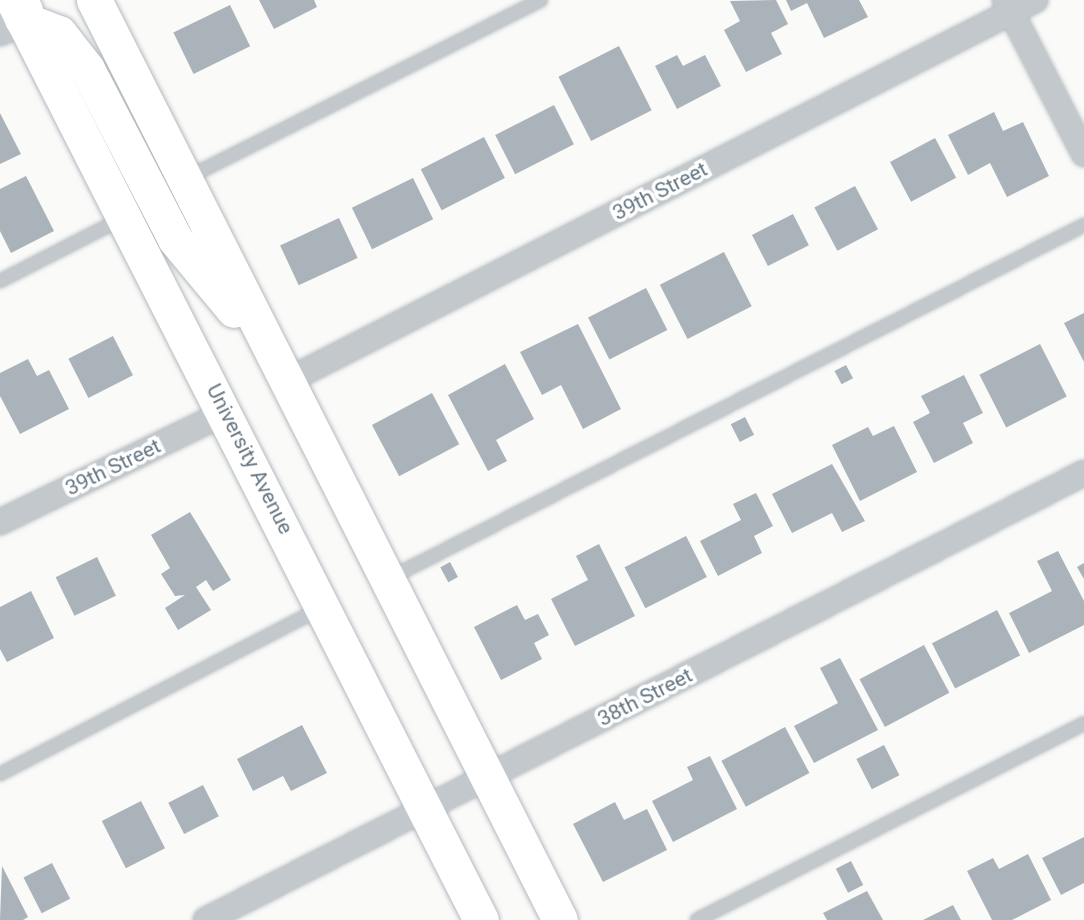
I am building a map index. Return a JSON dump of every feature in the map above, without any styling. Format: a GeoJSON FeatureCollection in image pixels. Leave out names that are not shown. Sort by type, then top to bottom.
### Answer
{"type":"FeatureCollection","features":[{"type":"Feature","properties":{"kind":"main road"},"geometry":{"type":"LineString","coordinates":[[94,0],[279,370],[560,920]]}},
{"type":"Feature","properties":{"kind":"main road"},"geometry":{"type":"LineString","coordinates":[[16,12],[59,33],[87,69],[175,239],[279,370]]}},
{"type":"Feature","properties":{"kind":"main road","name":"University Avenue"},"geometry":{"type":"LineString","coordinates":[[16,12],[227,412],[481,920]]}},
{"type":"Feature","properties":{"kind":"street","name":"39th Street"},"geometry":{"type":"LineString","coordinates":[[279,370],[1008,6],[1035,0]]}},
{"type":"Feature","properties":{"kind":"street"},"geometry":{"type":"LineString","coordinates":[[1008,6],[1084,154]]}},
{"type":"Feature","properties":{"kind":"street","name":"39th Street"},"geometry":{"type":"LineString","coordinates":[[0,522],[227,412]]}},
{"type":"Feature","properties":{"kind":"street","name":"38th Street"},"geometry":{"type":"LineString","coordinates":[[206,920],[1084,473]]}},
{"type":"Feature","properties":{"kind":"lane"},"geometry":{"type":"LineString","coordinates":[[184,180],[541,0]]}},
{"type":"Feature","properties":{"kind":"lane"},"geometry":{"type":"LineString","coordinates":[[0,281],[126,217]]}},
{"type":"Feature","properties":{"kind":"lane"},"geometry":{"type":"LineString","coordinates":[[386,580],[1084,225]]}},
{"type":"Feature","properties":{"kind":"lane"},"geometry":{"type":"LineString","coordinates":[[0,774],[324,607]]}},
{"type":"Feature","properties":{"kind":"lane"},"geometry":{"type":"LineString","coordinates":[[697,920],[1084,724]]}},
{"type":"Feature","properties":{"kind":"building"},"geometry":{"type":"Polygon","coordinates":[[[259,0],[314,0],[317,7],[274,29],[259,0]]]}},
{"type":"Feature","properties":{"kind":"building"},"geometry":{"type":"Polygon","coordinates":[[[776,0],[788,24],[771,33],[782,54],[746,72],[724,30],[740,21],[730,1],[776,0]]]}},
{"type":"Feature","properties":{"kind":"building"},"geometry":{"type":"Polygon","coordinates":[[[786,0],[859,0],[868,17],[824,38],[807,3],[791,11],[786,0]]]}},
{"type":"Feature","properties":{"kind":"building"},"geometry":{"type":"Polygon","coordinates":[[[230,5],[250,46],[194,74],[173,33],[230,5]]]}},
{"type":"Feature","properties":{"kind":"building"},"geometry":{"type":"Polygon","coordinates":[[[619,46],[652,110],[591,141],[558,77],[619,46]]]}},
{"type":"Feature","properties":{"kind":"building"},"geometry":{"type":"Polygon","coordinates":[[[677,55],[683,66],[705,55],[721,86],[677,109],[655,66],[677,55]]]}},
{"type":"Feature","properties":{"kind":"building"},"geometry":{"type":"Polygon","coordinates":[[[554,105],[574,144],[515,174],[495,135],[554,105]]]}},
{"type":"Feature","properties":{"kind":"building"},"geometry":{"type":"Polygon","coordinates":[[[994,112],[1003,131],[1023,122],[1049,176],[1007,197],[990,163],[968,175],[948,135],[994,112]]]}},
{"type":"Feature","properties":{"kind":"building"},"geometry":{"type":"Polygon","coordinates":[[[0,113],[21,154],[0,164],[0,113]]]}},
{"type":"Feature","properties":{"kind":"building"},"geometry":{"type":"Polygon","coordinates":[[[484,137],[505,178],[442,210],[421,169],[484,137]]]}},
{"type":"Feature","properties":{"kind":"building"},"geometry":{"type":"Polygon","coordinates":[[[935,138],[956,178],[911,202],[890,162],[935,138]]]}},
{"type":"Feature","properties":{"kind":"building"},"geometry":{"type":"Polygon","coordinates":[[[26,176],[54,231],[11,253],[0,231],[0,189],[26,176]]]}},
{"type":"Feature","properties":{"kind":"building"},"geometry":{"type":"Polygon","coordinates":[[[413,178],[433,219],[372,249],[352,208],[413,178]]]}},
{"type":"Feature","properties":{"kind":"building"},"geometry":{"type":"Polygon","coordinates":[[[855,186],[878,229],[837,251],[814,208],[855,186]]]}},
{"type":"Feature","properties":{"kind":"building"},"geometry":{"type":"Polygon","coordinates":[[[793,214],[809,245],[768,266],[752,235],[793,214]]]}},
{"type":"Feature","properties":{"kind":"building"},"geometry":{"type":"Polygon","coordinates":[[[339,218],[358,258],[299,285],[280,245],[339,218]]]}},
{"type":"Feature","properties":{"kind":"building"},"geometry":{"type":"Polygon","coordinates":[[[724,252],[752,306],[688,339],[660,285],[724,252]]]}},
{"type":"Feature","properties":{"kind":"building"},"geometry":{"type":"Polygon","coordinates":[[[646,288],[667,330],[609,359],[588,318],[646,288]]]}},
{"type":"Feature","properties":{"kind":"building"},"geometry":{"type":"Polygon","coordinates":[[[1084,313],[1084,362],[1064,323],[1084,313]]]}},
{"type":"Feature","properties":{"kind":"building"},"geometry":{"type":"Polygon","coordinates":[[[578,324],[621,409],[583,429],[561,385],[542,395],[520,352],[578,324]]]}},
{"type":"Feature","properties":{"kind":"building"},"geometry":{"type":"Polygon","coordinates":[[[113,336],[133,375],[88,398],[68,359],[113,336]]]}},
{"type":"Feature","properties":{"kind":"building"},"geometry":{"type":"Polygon","coordinates":[[[1040,344],[1067,397],[1006,427],[979,375],[1040,344]]]}},
{"type":"Feature","properties":{"kind":"building"},"geometry":{"type":"Polygon","coordinates":[[[28,359],[37,376],[49,370],[69,409],[20,434],[0,396],[0,373],[28,359]]]}},
{"type":"Feature","properties":{"kind":"building"},"geometry":{"type":"Polygon","coordinates":[[[505,364],[534,419],[496,440],[507,461],[488,471],[448,395],[505,364]]]}},
{"type":"Feature","properties":{"kind":"building"},"geometry":{"type":"Polygon","coordinates":[[[846,365],[853,378],[842,384],[835,371],[846,365]]]}},
{"type":"Feature","properties":{"kind":"building"},"geometry":{"type":"Polygon","coordinates":[[[964,375],[983,413],[963,423],[973,443],[934,463],[913,422],[930,413],[921,396],[964,375]]]}},
{"type":"Feature","properties":{"kind":"building"},"geometry":{"type":"Polygon","coordinates":[[[432,393],[459,444],[399,476],[372,425],[432,393]]]}},
{"type":"Feature","properties":{"kind":"building"},"geometry":{"type":"Polygon","coordinates":[[[745,417],[754,435],[740,442],[731,424],[745,417]]]}},
{"type":"Feature","properties":{"kind":"building"},"geometry":{"type":"Polygon","coordinates":[[[894,426],[917,472],[860,501],[832,445],[868,427],[873,436],[894,426]]]}},
{"type":"Feature","properties":{"kind":"building"},"geometry":{"type":"Polygon","coordinates":[[[832,464],[865,521],[842,532],[832,513],[792,533],[772,494],[832,464]]]}},
{"type":"Feature","properties":{"kind":"building"},"geometry":{"type":"Polygon","coordinates":[[[756,493],[773,526],[754,536],[762,553],[718,576],[700,541],[741,520],[733,504],[756,493]]]}},
{"type":"Feature","properties":{"kind":"building"},"geometry":{"type":"Polygon","coordinates":[[[190,512],[231,580],[213,591],[206,580],[196,587],[211,610],[178,630],[165,608],[185,595],[175,596],[161,574],[170,568],[151,535],[190,512]]]}},
{"type":"Feature","properties":{"kind":"building"},"geometry":{"type":"Polygon","coordinates":[[[686,536],[707,577],[645,608],[625,567],[686,536]]]}},
{"type":"Feature","properties":{"kind":"building"},"geometry":{"type":"Polygon","coordinates":[[[599,544],[635,616],[575,646],[551,599],[588,580],[576,556],[599,544]]]}},
{"type":"Feature","properties":{"kind":"building"},"geometry":{"type":"Polygon","coordinates":[[[1058,551],[1084,601],[1084,625],[1029,653],[1009,613],[1052,591],[1037,561],[1058,551]]]}},
{"type":"Feature","properties":{"kind":"building"},"geometry":{"type":"Polygon","coordinates":[[[97,557],[116,596],[75,616],[56,577],[97,557]]]}},
{"type":"Feature","properties":{"kind":"building"},"geometry":{"type":"Polygon","coordinates":[[[450,562],[458,577],[448,582],[440,567],[450,562]]]}},
{"type":"Feature","properties":{"kind":"building"},"geometry":{"type":"Polygon","coordinates":[[[1084,563],[1084,579],[1077,567],[1084,563]]]}},
{"type":"Feature","properties":{"kind":"building"},"geometry":{"type":"Polygon","coordinates":[[[31,591],[54,638],[7,662],[0,649],[0,607],[31,591]]]}},
{"type":"Feature","properties":{"kind":"building"},"geometry":{"type":"Polygon","coordinates":[[[517,605],[525,620],[538,614],[549,635],[534,643],[542,659],[501,680],[474,627],[517,605]]]}},
{"type":"Feature","properties":{"kind":"building"},"geometry":{"type":"Polygon","coordinates":[[[997,610],[1020,655],[955,689],[932,643],[997,610]]]}},
{"type":"Feature","properties":{"kind":"building"},"geometry":{"type":"Polygon","coordinates":[[[924,645],[949,693],[885,727],[860,679],[924,645]]]}},
{"type":"Feature","properties":{"kind":"building"},"geometry":{"type":"Polygon","coordinates":[[[840,658],[878,730],[814,763],[794,726],[838,703],[820,668],[840,658]]]}},
{"type":"Feature","properties":{"kind":"building"},"geometry":{"type":"Polygon","coordinates":[[[302,725],[327,773],[291,791],[283,776],[253,791],[237,759],[302,725]]]}},
{"type":"Feature","properties":{"kind":"building"},"geometry":{"type":"Polygon","coordinates":[[[785,727],[809,773],[746,807],[721,761],[785,727]]]}},
{"type":"Feature","properties":{"kind":"building"},"geometry":{"type":"Polygon","coordinates":[[[884,745],[899,775],[872,789],[856,759],[884,745]]]}},
{"type":"Feature","properties":{"kind":"building"},"geometry":{"type":"Polygon","coordinates":[[[710,756],[737,809],[673,842],[652,801],[693,780],[687,767],[710,756]]]}},
{"type":"Feature","properties":{"kind":"building"},"geometry":{"type":"Polygon","coordinates":[[[203,785],[219,816],[184,834],[168,803],[203,785]]]}},
{"type":"Feature","properties":{"kind":"building"},"geometry":{"type":"Polygon","coordinates":[[[141,801],[165,848],[126,868],[102,821],[141,801]]]}},
{"type":"Feature","properties":{"kind":"building"},"geometry":{"type":"Polygon","coordinates":[[[615,802],[624,820],[647,809],[667,850],[603,882],[573,824],[615,802]]]}},
{"type":"Feature","properties":{"kind":"building"},"geometry":{"type":"Polygon","coordinates":[[[1084,837],[1084,883],[1061,895],[1042,858],[1084,837]]]}},
{"type":"Feature","properties":{"kind":"building"},"geometry":{"type":"Polygon","coordinates":[[[1028,854],[1051,900],[1012,920],[992,920],[967,871],[993,858],[999,869],[1028,854]]]}},
{"type":"Feature","properties":{"kind":"building"},"geometry":{"type":"Polygon","coordinates":[[[851,861],[863,885],[848,893],[836,869],[851,861]]]}},
{"type":"Feature","properties":{"kind":"building"},"geometry":{"type":"Polygon","coordinates":[[[52,863],[70,899],[42,913],[23,878],[52,863]]]}},
{"type":"Feature","properties":{"kind":"building"},"geometry":{"type":"Polygon","coordinates":[[[2,866],[28,917],[23,920],[0,920],[2,866]]]}},
{"type":"Feature","properties":{"kind":"building"},"geometry":{"type":"Polygon","coordinates":[[[867,891],[883,920],[827,920],[823,913],[867,891]]]}},
{"type":"Feature","properties":{"kind":"building"},"geometry":{"type":"Polygon","coordinates":[[[953,905],[961,920],[923,920],[953,905]]]}}]}
